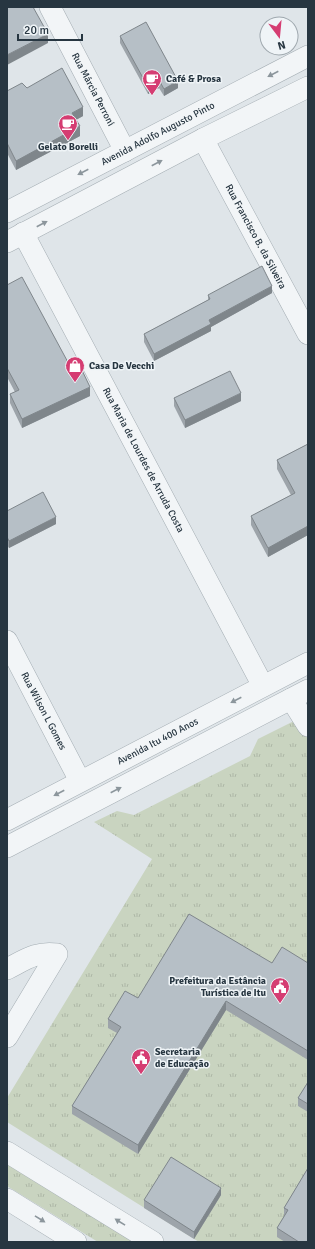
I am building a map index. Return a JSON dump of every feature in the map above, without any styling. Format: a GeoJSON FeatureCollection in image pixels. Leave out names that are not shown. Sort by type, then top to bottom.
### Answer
{"type":"FeatureCollection","features":[{"type":"Feature","properties":{"kind":"street","name":"Rua Márcia Perroni"},"geometry":{"type":"LineString","coordinates":[[50,7],[125,151]]}},
{"type":"Feature","properties":{"kind":"street","name":"Avenida Adolfo Augusto Pinto"},"geometry":{"type":"LineString","coordinates":[[7,212],[308,56]]}},
{"type":"Feature","properties":{"kind":"street"},"geometry":{"type":"LineString","coordinates":[[15,238],[202,139],[308,87]]}},
{"type":"Feature","properties":{"kind":"street","name":"Rua Francisco B. da Silveira"},"geometry":{"type":"LineString","coordinates":[[202,139],[308,334]]}},
{"type":"Feature","properties":{"kind":"street","name":"Rua Maria de Lourdes de Arruda Costa"},"geometry":{"type":"LineString","coordinates":[[15,238],[263,686]]}},
{"type":"Feature","properties":{"kind":"street","name":"Rua Wilson L Gomes"},"geometry":{"type":"LineString","coordinates":[[7,641],[80,781]]}},
{"type":"Feature","properties":{"kind":"street","name":"Avenida Itu 400 Anos"},"geometry":{"type":"LineString","coordinates":[[7,820],[308,663]]}},
{"type":"Feature","properties":{"kind":"street"},"geometry":{"type":"LineString","coordinates":[[7,847],[300,695],[308,726]]}},
{"type":"Feature","properties":{"kind":"street"},"geometry":{"type":"LineString","coordinates":[[7,969],[35,955],[45,952],[57,954],[7,1037]]}},
{"type":"Feature","properties":{"kind":"street"},"geometry":{"type":"LineString","coordinates":[[7,1152],[153,1242]]}},
{"type":"Feature","properties":{"kind":"street"},"geometry":{"type":"LineString","coordinates":[[7,1199],[76,1242]]}},
{"type":"Feature","properties":{"kind":"green space"},"geometry":{"type":"Polygon","coordinates":[[[308,714],[308,1242],[199,1242],[7,1122],[7,1098],[152,859],[94,822],[117,811],[134,815],[250,756],[258,739],[308,714]]]}},
{"type":"Feature","properties":{"kind":"green space"},"geometry":{"type":"Polygon","coordinates":[[[7,1163],[135,1242],[98,1242],[7,1186],[7,1163]]]}},
{"type":"Feature","properties":{"kind":"building"},"geometry":{"type":"Polygon","coordinates":[[[7,7],[33,7],[48,34],[7,55],[7,7]]]}},
{"type":"Feature","properties":{"kind":"building"},"geometry":{"type":"Polygon","coordinates":[[[146,22],[178,81],[164,89],[159,80],[148,87],[120,36],[146,22]]]}},
{"type":"Feature","properties":{"kind":"building"},"geometry":{"type":"Polygon","coordinates":[[[62,68],[83,107],[72,113],[80,126],[16,161],[7,143],[7,91],[22,83],[27,88],[62,68]]]}},
{"type":"Feature","properties":{"kind":"building"},"geometry":{"type":"Polygon","coordinates":[[[262,266],[272,286],[209,320],[211,324],[154,354],[144,334],[210,299],[208,295],[262,266]]]}},
{"type":"Feature","properties":{"kind":"building"},"geometry":{"type":"Polygon","coordinates":[[[22,277],[70,366],[78,362],[90,387],[22,419],[10,394],[19,390],[7,368],[7,285],[22,277]]]}},
{"type":"Feature","properties":{"kind":"building"},"geometry":{"type":"Polygon","coordinates":[[[230,371],[241,393],[185,420],[174,398],[230,371]]]}},
{"type":"Feature","properties":{"kind":"building"},"geometry":{"type":"Polygon","coordinates":[[[308,444],[308,526],[268,548],[251,516],[295,493],[277,460],[308,444]]]}},
{"type":"Feature","properties":{"kind":"building"},"geometry":{"type":"Polygon","coordinates":[[[43,492],[56,517],[9,541],[7,537],[7,511],[43,492]]]}},
{"type":"Feature","properties":{"kind":"building","name":"Secretaria de Educação"},"geometry":{"type":"Polygon","coordinates":[[[189,914],[272,963],[282,947],[308,963],[308,1051],[226,1001],[138,1145],[72,1106],[121,1027],[108,1019],[125,991],[138,998],[189,914]]]}},
{"type":"Feature","properties":{"kind":"building"},"geometry":{"type":"Polygon","coordinates":[[[308,1082],[308,1104],[298,1098],[308,1082]]]}},
{"type":"Feature","properties":{"kind":"building"},"geometry":{"type":"Polygon","coordinates":[[[171,1157],[221,1188],[194,1232],[144,1200],[171,1157]]]}},
{"type":"Feature","properties":{"kind":"building"},"geometry":{"type":"Polygon","coordinates":[[[308,1168],[308,1242],[299,1242],[277,1228],[288,1210],[284,1208],[308,1168]]]}},
{"type":"Feature","properties":{"kind":"place","name":"Café & Prosa"},"geometry":{"type":"Point","coordinates":[152,96]}},
{"type":"Feature","properties":{"kind":"place","name":"Gelato Borelli"},"geometry":{"type":"Point","coordinates":[68,141]}},
{"type":"Feature","properties":{"kind":"place","name":"Casa De Vecchi"},"geometry":{"type":"Point","coordinates":[75,383]}},
{"type":"Feature","properties":{"kind":"place","name":"Prefeitura da Estância Turística de Itu"},"geometry":{"type":"Point","coordinates":[280,1004]}},
{"type":"Feature","properties":{"kind":"place","name":"Secretaria de Educação"},"geometry":{"type":"Point","coordinates":[141,1075]}}]}
